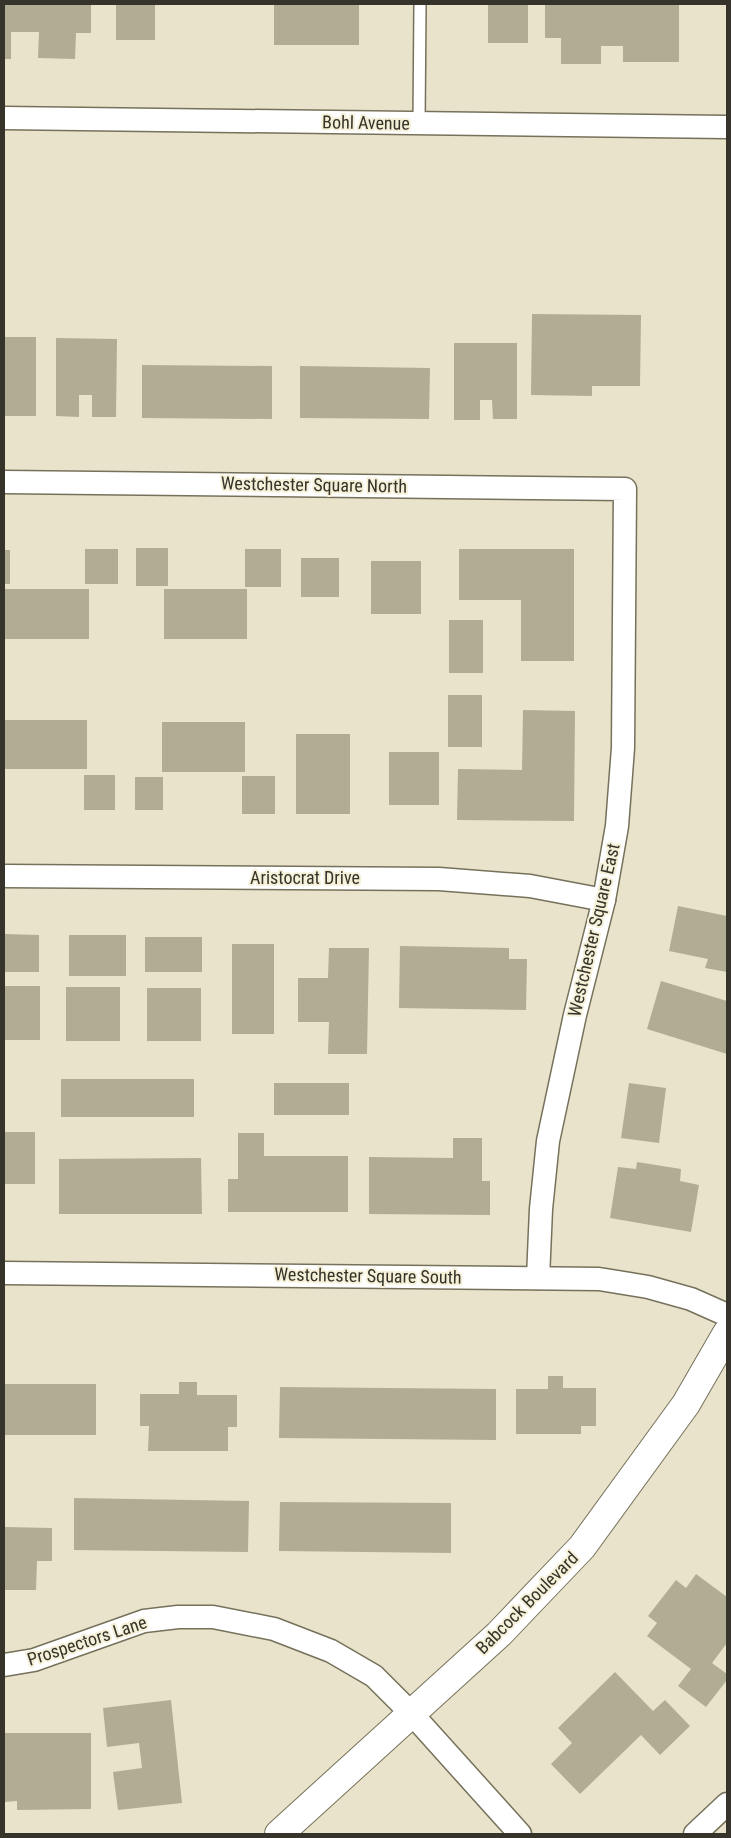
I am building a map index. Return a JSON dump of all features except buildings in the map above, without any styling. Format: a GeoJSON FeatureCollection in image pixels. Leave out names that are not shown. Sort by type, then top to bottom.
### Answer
{"type":"FeatureCollection","features":[{"type":"Feature","properties":{"kind":"street","name":"Bohl Avenue"},"geometry":{"type":"LineString","coordinates":[[4,118],[727,128]]}},
{"type":"Feature","properties":{"kind":"street","name":"Westchester Square North"},"geometry":{"type":"LineString","coordinates":[[4,482],[625,489]]}},
{"type":"Feature","properties":{"kind":"street","name":"Westchester Square East"},"geometry":{"type":"LineString","coordinates":[[538,1278],[541,1209],[548,1141],[575,1015],[604,900],[617,826],[623,748],[625,489]]}},
{"type":"Feature","properties":{"kind":"street","name":"Aristocrat Drive"},"geometry":{"type":"LineString","coordinates":[[4,876],[439,879],[530,886],[604,900]]}},
{"type":"Feature","properties":{"kind":"street","name":"Westchester Square South"},"geometry":{"type":"LineString","coordinates":[[4,1273],[599,1279],[648,1287],[691,1299],[727,1315]]}},
{"type":"Feature","properties":{"kind":"street","name":"Babcock Boulevard"},"geometry":{"type":"LineString","coordinates":[[279,1834],[499,1634],[582,1547],[686,1404],[727,1333]]}},
{"type":"Feature","properties":{"kind":"street","name":"Prospectors Lane"},"geometry":{"type":"LineString","coordinates":[[4,1665],[34,1660],[144,1621],[178,1617],[214,1617],[274,1629],[331,1651],[374,1676],[412,1714],[520,1834]]}},
{"type":"Feature","properties":{"kind":"street"},"geometry":{"type":"LineString","coordinates":[[695,1834],[727,1804]]}},
{"type":"Feature","properties":{"kind":"lane"},"geometry":{"type":"LineString","coordinates":[[419,123],[420,4]]}}]}
